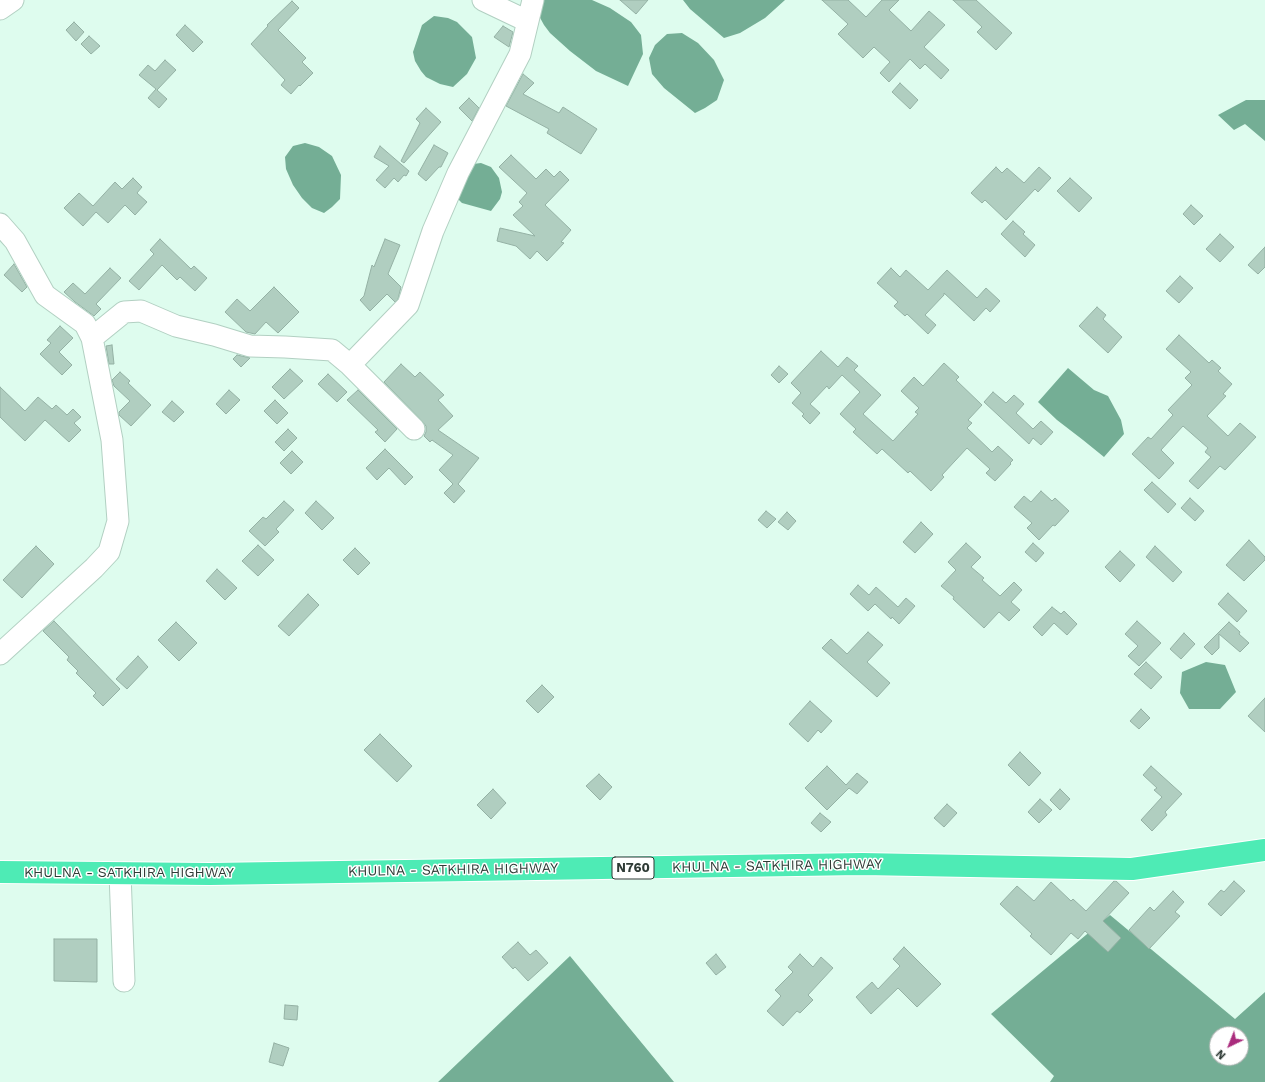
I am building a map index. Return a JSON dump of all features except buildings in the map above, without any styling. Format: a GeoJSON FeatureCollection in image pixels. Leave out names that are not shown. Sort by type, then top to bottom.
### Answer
{"type":"FeatureCollection","features":[{"type":"Feature","properties":{"kind":"highway","name":"KHULNA - SATKHIRA HIGHWAY"},"geometry":{"type":"LineString","coordinates":[[0,872],[210,874],[862,864],[1132,869],[1265,850]]}},
{"type":"Feature","properties":{"kind":"street"},"geometry":{"type":"LineString","coordinates":[[0,9],[12,0]]}},
{"type":"Feature","properties":{"kind":"street"},"geometry":{"type":"LineString","coordinates":[[350,365],[408,305],[433,231],[458,173],[520,54],[527,8],[483,0]]}},
{"type":"Feature","properties":{"kind":"street"},"geometry":{"type":"LineString","coordinates":[[0,224],[15,241],[45,295],[85,324],[92,338],[112,440],[118,521],[109,552],[94,568],[0,654]]}},
{"type":"Feature","properties":{"kind":"street"},"geometry":{"type":"LineString","coordinates":[[92,338],[124,312],[141,312],[176,326],[214,335],[250,346],[332,350],[350,365],[414,429]]}},
{"type":"Feature","properties":{"kind":"street"},"geometry":{"type":"LineString","coordinates":[[120,873],[124,981]]}},
{"type":"Feature","properties":{"kind":"shaded area"},"geometry":{"type":"Polygon","coordinates":[[[542,0],[592,0],[610,8],[631,22],[641,35],[643,54],[628,86],[596,71],[550,33],[538,14],[542,0]]]}},
{"type":"Feature","properties":{"kind":"shaded area"},"geometry":{"type":"Polygon","coordinates":[[[683,0],[785,0],[765,18],[740,33],[724,38],[690,9],[683,0]]]}},
{"type":"Feature","properties":{"kind":"shaded area"},"geometry":{"type":"Polygon","coordinates":[[[434,16],[448,18],[457,22],[472,37],[476,58],[467,74],[453,87],[440,84],[426,77],[415,61],[413,52],[422,25],[434,16]]]}},
{"type":"Feature","properties":{"kind":"shaded area"},"geometry":{"type":"Polygon","coordinates":[[[682,33],[698,43],[714,60],[724,80],[717,100],[695,113],[664,88],[652,74],[649,58],[655,45],[667,34],[682,33]]]}},
{"type":"Feature","properties":{"kind":"shaded area"},"geometry":{"type":"Polygon","coordinates":[[[1246,100],[1265,100],[1265,141],[1245,124],[1234,130],[1218,115],[1246,100]]]}},
{"type":"Feature","properties":{"kind":"shaded area"},"geometry":{"type":"Polygon","coordinates":[[[305,143],[319,147],[332,156],[341,175],[340,199],[324,213],[312,208],[302,198],[293,185],[286,169],[285,157],[293,146],[305,143]]]}},
{"type":"Feature","properties":{"kind":"shaded area"},"geometry":{"type":"Polygon","coordinates":[[[481,163],[491,167],[499,178],[502,192],[500,199],[491,211],[462,203],[455,196],[473,164],[481,163]]]}},
{"type":"Feature","properties":{"kind":"shaded area"},"geometry":{"type":"Polygon","coordinates":[[[1068,368],[1094,390],[1108,396],[1121,420],[1124,434],[1104,457],[1057,420],[1038,402],[1068,368]]]}},
{"type":"Feature","properties":{"kind":"shaded area"},"geometry":{"type":"Polygon","coordinates":[[[1206,662],[1225,665],[1236,692],[1220,709],[1189,709],[1180,693],[1182,672],[1206,662]]]}},
{"type":"Feature","properties":{"kind":"shaded area"},"geometry":{"type":"Polygon","coordinates":[[[1110,915],[1235,1019],[1265,992],[1265,1082],[1050,1082],[1054,1076],[991,1014],[1110,915]]]}},
{"type":"Feature","properties":{"kind":"shaded area"},"geometry":{"type":"Polygon","coordinates":[[[570,956],[674,1082],[438,1082],[570,956]]]}}]}
